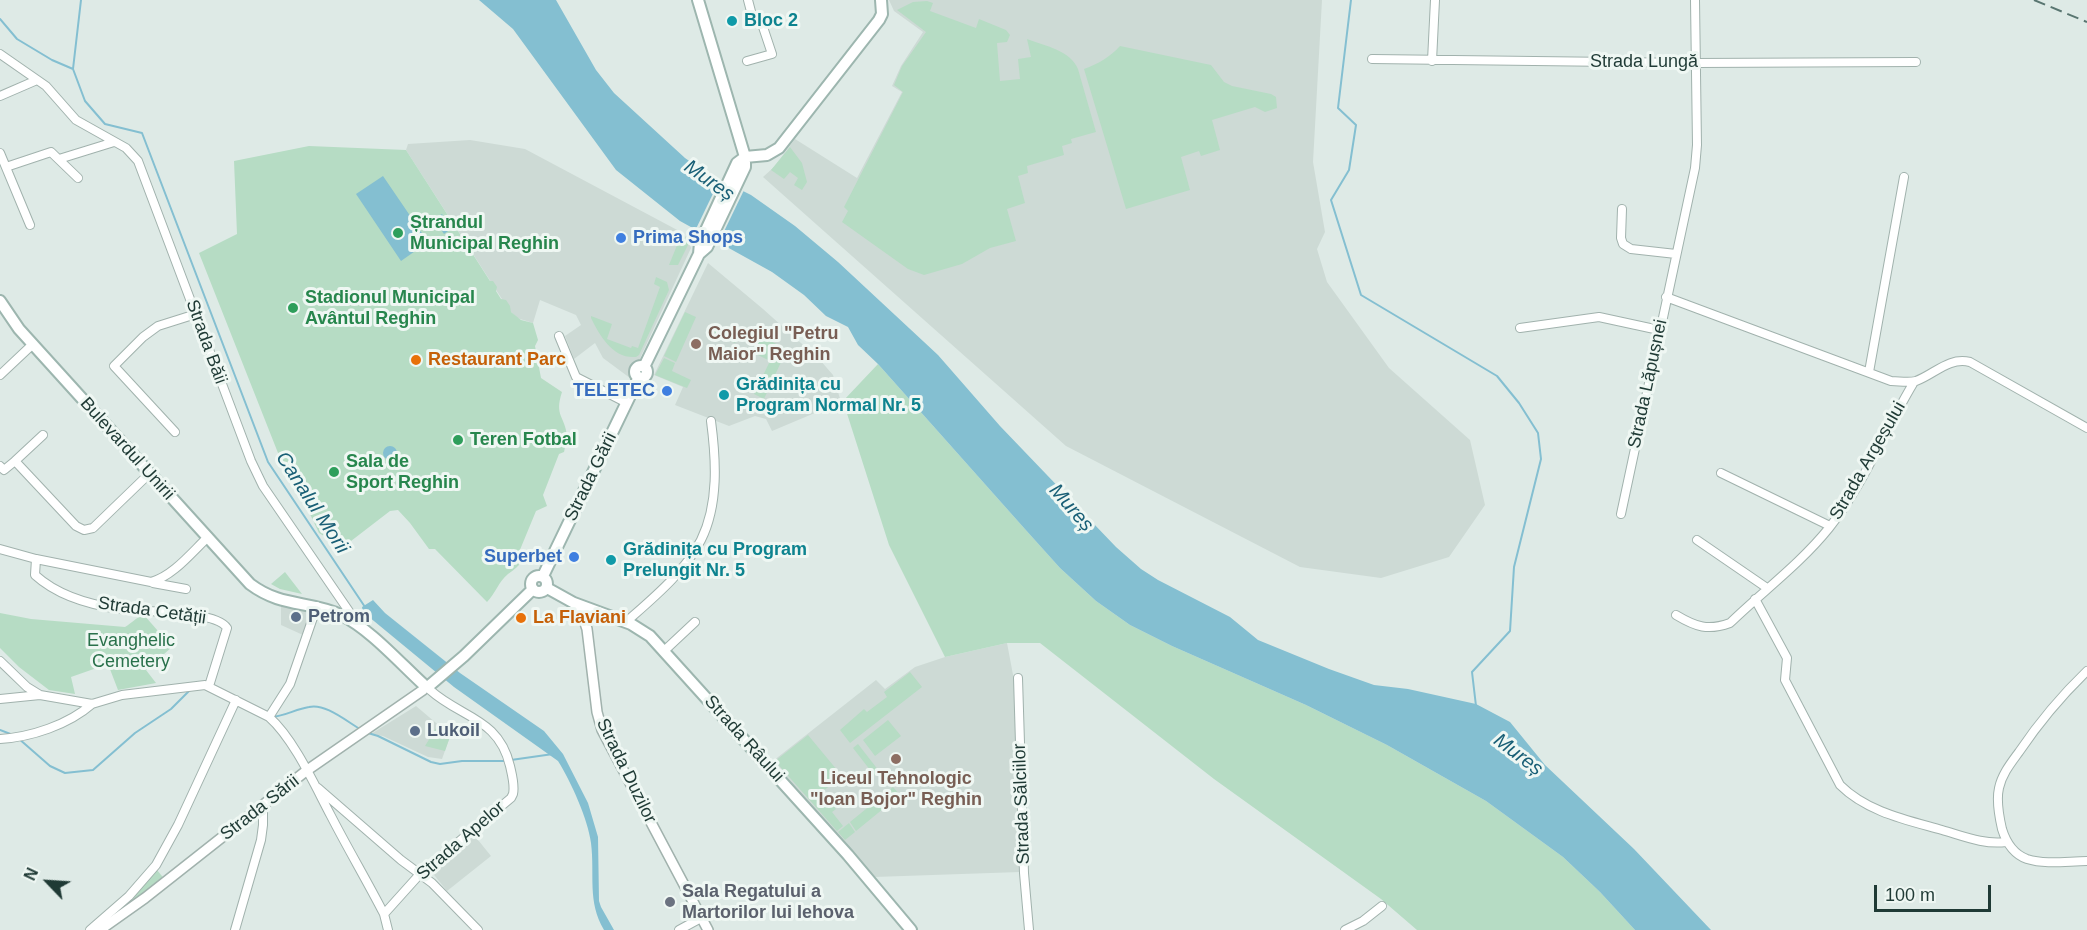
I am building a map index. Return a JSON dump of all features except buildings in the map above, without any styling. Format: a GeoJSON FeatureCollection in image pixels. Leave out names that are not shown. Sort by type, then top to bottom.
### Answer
{"type":"FeatureCollection","features":[{"type":"Feature","properties":{"kind":"main road"},"geometry":{"type":"LineString","coordinates":[[698,0],[743,163],[767,155],[779,148],[879,20],[882,14],[881,0]]}},
{"type":"Feature","properties":{"kind":"main road","name":"Strada Gării"},"geometry":{"type":"LineString","coordinates":[[543,576],[639,378],[636,375],[636,369],[640,366],[644,367],[743,163]]}},
{"type":"Feature","properties":{"kind":"main road","name":"Bulevardul Unirii"},"geometry":{"type":"LineString","coordinates":[[0,301],[19,329],[246,579],[260,591],[284,602],[317,606]]}},
{"type":"Feature","properties":{"kind":"main road"},"geometry":{"type":"LineString","coordinates":[[543,576],[547,581],[547,588],[540,592],[532,589],[532,579],[543,576]]}},
{"type":"Feature","properties":{"kind":"main road","name":"Strada Râului"},"geometry":{"type":"LineString","coordinates":[[547,588],[574,603],[626,622],[650,636],[845,852],[912,930]]}},
{"type":"Feature","properties":{"kind":"main road","name":"Strada Sării"},"geometry":{"type":"LineString","coordinates":[[428,686],[459,660],[532,589]]}},
{"type":"Feature","properties":{"kind":"main road"},"geometry":{"type":"LineString","coordinates":[[317,606],[338,614],[359,626],[428,686]]}},
{"type":"Feature","properties":{"kind":"street"},"geometry":{"type":"LineString","coordinates":[[747,61],[771,54],[761,21],[754,23],[748,0]]}},
{"type":"Feature","properties":{"kind":"street"},"geometry":{"type":"LineString","coordinates":[[1432,61],[1435,0]]}},
{"type":"Feature","properties":{"kind":"street","name":"Strada Lăpușnei"},"geometry":{"type":"LineString","coordinates":[[1621,514],[1695,168],[1697,145],[1695,0]]}},
{"type":"Feature","properties":{"kind":"street"},"geometry":{"type":"LineString","coordinates":[[0,54],[37,80]]}},
{"type":"Feature","properties":{"kind":"street","name":"Strada Lungă"},"geometry":{"type":"LineString","coordinates":[[1372,59],[1696,63],[1916,62]]}},
{"type":"Feature","properties":{"kind":"street"},"geometry":{"type":"LineString","coordinates":[[0,96],[37,80]]}},
{"type":"Feature","properties":{"kind":"street","name":"Strada Băii"},"geometry":{"type":"LineString","coordinates":[[37,80],[46,86],[76,120],[126,148],[138,161],[262,486],[359,626]]}},
{"type":"Feature","properties":{"kind":"street"},"geometry":{"type":"LineString","coordinates":[[59,159],[114,141]]}},
{"type":"Feature","properties":{"kind":"street"},"geometry":{"type":"LineString","coordinates":[[6,167],[51,152],[78,178]]}},
{"type":"Feature","properties":{"kind":"street"},"geometry":{"type":"LineString","coordinates":[[0,153],[30,225]]}},
{"type":"Feature","properties":{"kind":"street"},"geometry":{"type":"LineString","coordinates":[[1869,372],[1904,177]]}},
{"type":"Feature","properties":{"kind":"street"},"geometry":{"type":"LineString","coordinates":[[1622,209],[1623,244],[1631,249],[1676,254]]}},
{"type":"Feature","properties":{"kind":"street","name":"Strada Argeșului"},"geometry":{"type":"LineString","coordinates":[[1666,297],[1891,381],[1914,381],[1950,363],[1963,360],[1970,362],[2087,428]]}},
{"type":"Feature","properties":{"kind":"street"},"geometry":{"type":"LineString","coordinates":[[175,432],[114,366],[143,337],[158,326],[196,314]]}},
{"type":"Feature","properties":{"kind":"street"},"geometry":{"type":"LineString","coordinates":[[1520,328],[1599,317],[1659,330]]}},
{"type":"Feature","properties":{"kind":"street"},"geometry":{"type":"LineString","coordinates":[[559,336],[576,377],[627,404]]}},
{"type":"Feature","properties":{"kind":"street"},"geometry":{"type":"LineString","coordinates":[[0,375],[33,344]]}},
{"type":"Feature","properties":{"kind":"street","name":"Strada Argeșului"},"geometry":{"type":"LineString","coordinates":[[1676,615],[1701,627],[1716,628],[1730,623],[1805,554],[1850,497],[1914,381]]}},
{"type":"Feature","properties":{"kind":"street"},"geometry":{"type":"LineString","coordinates":[[626,622],[676,575],[702,539],[710,517],[714,487],[716,455],[711,421]]}},
{"type":"Feature","properties":{"kind":"street"},"geometry":{"type":"LineString","coordinates":[[0,466],[4,470],[43,435]]}},
{"type":"Feature","properties":{"kind":"street"},"geometry":{"type":"LineString","coordinates":[[15,461],[76,526],[84,530],[93,528],[150,473]]}},
{"type":"Feature","properties":{"kind":"street"},"geometry":{"type":"LineString","coordinates":[[1721,473],[1830,525]]}},
{"type":"Feature","properties":{"kind":"street"},"geometry":{"type":"LineString","coordinates":[[151,582],[162,579],[170,573],[208,537]]}},
{"type":"Feature","properties":{"kind":"street"},"geometry":{"type":"LineString","coordinates":[[1697,540],[1767,588]]}},
{"type":"Feature","properties":{"kind":"street"},"geometry":{"type":"LineString","coordinates":[[0,549],[36,559],[186,589]]}},
{"type":"Feature","properties":{"kind":"street","name":"Strada Cetății"},"geometry":{"type":"LineString","coordinates":[[36,559],[35,575],[43,582],[74,598],[118,609],[179,613],[224,623],[227,628],[209,686]]}},
{"type":"Feature","properties":{"kind":"street"},"geometry":{"type":"LineString","coordinates":[[1755,599],[1787,658],[1785,680],[1840,785],[1850,794],[1889,814],[1974,840],[2006,842]]}},
{"type":"Feature","properties":{"kind":"street","name":"Strada Duzilor"},"geometry":{"type":"LineString","coordinates":[[574,603],[584,616],[587,629],[597,712],[602,730],[708,930]]}},
{"type":"Feature","properties":{"kind":"street"},"geometry":{"type":"LineString","coordinates":[[273,720],[290,684],[317,606]]}},
{"type":"Feature","properties":{"kind":"street"},"geometry":{"type":"LineString","coordinates":[[664,651],[695,622]]}},
{"type":"Feature","properties":{"kind":"street"},"geometry":{"type":"LineString","coordinates":[[0,661],[27,687],[40,695]]}},
{"type":"Feature","properties":{"kind":"street"},"geometry":{"type":"LineString","coordinates":[[2087,671],[2041,720],[2001,779],[1998,790],[2000,819],[2006,842],[2013,850],[2027,859],[2048,862],[2087,861]]}},
{"type":"Feature","properties":{"kind":"street","name":"Strada Sălciilor"},"geometry":{"type":"LineString","coordinates":[[1018,678],[1024,873],[1029,930]]}},
{"type":"Feature","properties":{"kind":"street"},"geometry":{"type":"LineString","coordinates":[[4,739],[67,721],[92,704],[122,695],[209,686],[235,703],[273,720],[315,785],[384,914],[388,930]]}},
{"type":"Feature","properties":{"kind":"street","name":"Strada Sării"},"geometry":{"type":"LineString","coordinates":[[100,930],[145,898],[306,771],[428,686]]}},
{"type":"Feature","properties":{"kind":"street","name":"Strada Apelor"},"geometry":{"type":"LineString","coordinates":[[384,914],[420,874],[511,798],[514,789],[507,754],[493,732],[480,721],[441,699],[428,686]]}},
{"type":"Feature","properties":{"kind":"street"},"geometry":{"type":"LineString","coordinates":[[0,699],[40,695],[92,704]]}},
{"type":"Feature","properties":{"kind":"street"},"geometry":{"type":"LineString","coordinates":[[90,930],[129,896],[156,865],[178,825],[235,703]]}},
{"type":"Feature","properties":{"kind":"street"},"geometry":{"type":"LineString","coordinates":[[315,785],[400,860],[420,874],[478,930]]}},
{"type":"Feature","properties":{"kind":"street"},"geometry":{"type":"LineString","coordinates":[[235,930],[261,840],[263,804]]}},
{"type":"Feature","properties":{"kind":"street"},"geometry":{"type":"LineString","coordinates":[[336,824],[349,813]]}},
{"type":"Feature","properties":{"kind":"street"},"geometry":{"type":"LineString","coordinates":[[1345,930],[1363,921],[1382,906]]}},
{"type":"Feature","properties":{"kind":"street"},"geometry":{"type":"LineString","coordinates":[[679,930],[701,918]]}},
{"type":"Feature","properties":{"kind":"shaded area"},"geometry":{"type":"Polygon","coordinates":[[[889,0],[1322,0],[1313,162],[1325,232],[1317,249],[1327,282],[1389,368],[1470,440],[1485,505],[1449,557],[1381,578],[1300,567],[1066,446],[763,177],[774,167],[795,139],[857,178],[902,92],[892,86],[901,66],[923,32],[894,11],[889,0]]]}},
{"type":"Feature","properties":{"kind":"shaded area"},"geometry":{"type":"Polygon","coordinates":[[[470,140],[525,149],[681,232],[687,238],[691,248],[638,367],[630,378],[603,358],[595,343],[574,359],[565,336],[581,325],[576,315],[540,300],[533,323],[517,318],[509,310],[406,150],[408,144],[470,140]]]}},
{"type":"Feature","properties":{"kind":"shaded area"},"geometry":{"type":"Polygon","coordinates":[[[708,263],[820,360],[833,375],[841,402],[772,431],[766,419],[755,416],[729,426],[675,405],[683,387],[654,375],[708,263]]]}},
{"type":"Feature","properties":{"kind":"shaded area"},"geometry":{"type":"Polygon","coordinates":[[[281,605],[311,610],[303,635],[281,625],[281,605]]]}},
{"type":"Feature","properties":{"kind":"shaded area","name":"Liceul Tehnologic \"Ioan Bojor\" Reghin"},"geometry":{"type":"Polygon","coordinates":[[[1007,643],[1014,680],[1020,872],[874,877],[773,761],[876,680],[885,689],[915,667],[945,657],[1007,643]]]}},
{"type":"Feature","properties":{"kind":"shaded area"},"geometry":{"type":"Polygon","coordinates":[[[416,706],[442,728],[452,731],[442,759],[428,757],[383,736],[371,734],[416,706]]]}},
{"type":"Feature","properties":{"kind":"shaded area"},"geometry":{"type":"Polygon","coordinates":[[[474,835],[491,856],[447,891],[431,871],[474,835]]]}},
{"type":"Feature","properties":{"kind":"green space"},"geometry":{"type":"Polygon","coordinates":[[[913,2],[933,3],[930,11],[976,28],[979,19],[1006,30],[1010,35],[1007,42],[997,43],[1000,81],[1020,79],[1018,59],[1031,57],[1027,39],[1069,57],[1078,69],[1096,132],[1071,139],[1072,143],[1062,146],[1064,155],[1027,166],[1028,173],[1018,176],[1025,203],[1007,209],[1016,241],[990,248],[962,264],[924,275],[908,269],[842,222],[848,211],[844,207],[903,92],[894,85],[902,66],[926,32],[897,10],[913,2]]]}},
{"type":"Feature","properties":{"kind":"green space"},"geometry":{"type":"Polygon","coordinates":[[[1120,46],[1211,65],[1224,82],[1232,86],[1276,97],[1277,108],[1265,112],[1255,107],[1212,120],[1220,150],[1201,156],[1199,151],[1181,157],[1190,190],[1126,209],[1084,69],[1104,60],[1120,46]]]}},
{"type":"Feature","properties":{"kind":"green space"},"geometry":{"type":"Polygon","coordinates":[[[309,146],[406,150],[490,281],[493,281],[497,287],[496,291],[501,299],[506,300],[511,312],[521,320],[533,323],[538,340],[535,346],[541,378],[562,392],[559,406],[567,440],[564,452],[559,454],[543,495],[547,506],[536,511],[517,557],[519,565],[505,577],[487,602],[435,549],[429,549],[398,510],[390,511],[338,551],[332,541],[319,533],[310,514],[314,513],[280,458],[199,253],[237,234],[234,161],[309,146]]]}},
{"type":"Feature","properties":{"kind":"green space"},"geometry":{"type":"Polygon","coordinates":[[[790,147],[802,163],[807,182],[802,190],[794,185],[798,178],[790,172],[784,179],[771,170],[790,147]]]}},
{"type":"Feature","properties":{"kind":"green space"},"geometry":{"type":"Polygon","coordinates":[[[682,233],[689,243],[678,265],[669,265],[682,233]]]}},
{"type":"Feature","properties":{"kind":"green space"},"geometry":{"type":"Polygon","coordinates":[[[656,277],[667,282],[669,290],[639,355],[628,357],[608,345],[591,316],[612,324],[607,339],[631,348],[632,346],[638,348],[660,287],[654,284],[656,277]]]}},
{"type":"Feature","properties":{"kind":"green space"},"geometry":{"type":"Polygon","coordinates":[[[685,312],[696,317],[676,362],[664,356],[685,312]]]}},
{"type":"Feature","properties":{"kind":"green space"},"geometry":{"type":"Polygon","coordinates":[[[717,326],[738,337],[735,343],[714,333],[717,326]]]}},
{"type":"Feature","properties":{"kind":"green space"},"geometry":{"type":"Polygon","coordinates":[[[760,336],[787,349],[764,399],[754,394],[770,361],[752,352],[760,336]]]}},
{"type":"Feature","properties":{"kind":"green space"},"geometry":{"type":"Polygon","coordinates":[[[664,358],[675,363],[672,371],[691,380],[687,388],[655,375],[664,358]]]}},
{"type":"Feature","properties":{"kind":"green space"},"geometry":{"type":"Polygon","coordinates":[[[878,364],[1060,568],[1096,601],[1130,625],[1306,705],[1387,745],[1486,801],[1563,857],[1635,930],[1417,930],[1381,899],[1214,779],[1040,643],[1007,643],[945,657],[889,545],[843,401],[878,364]]]}},
{"type":"Feature","properties":{"kind":"green space"},"geometry":{"type":"Polygon","coordinates":[[[285,572],[302,594],[280,589],[271,584],[285,572]]]}},
{"type":"Feature","properties":{"kind":"green space","name":"Evanghelic Cemetery"},"geometry":{"type":"Polygon","coordinates":[[[0,613],[31,619],[125,627],[144,615],[172,647],[146,670],[156,683],[118,690],[108,664],[71,677],[75,694],[49,690],[19,667],[0,648],[0,613]]]}},
{"type":"Feature","properties":{"kind":"green space"},"geometry":{"type":"Polygon","coordinates":[[[910,672],[922,687],[850,743],[840,730],[864,709],[867,712],[887,697],[884,692],[910,672]]]}},
{"type":"Feature","properties":{"kind":"green space"},"geometry":{"type":"Polygon","coordinates":[[[888,720],[901,736],[875,756],[863,740],[888,720]]]}},
{"type":"Feature","properties":{"kind":"green space"},"geometry":{"type":"Polygon","coordinates":[[[438,725],[452,731],[445,751],[425,746],[438,725]]]}},
{"type":"Feature","properties":{"kind":"green space"},"geometry":{"type":"Polygon","coordinates":[[[808,735],[842,776],[822,792],[836,809],[832,812],[843,826],[837,831],[775,761],[808,735]]]}},
{"type":"Feature","properties":{"kind":"green space"},"geometry":{"type":"Polygon","coordinates":[[[858,744],[879,771],[874,775],[853,748],[858,744]]]}},
{"type":"Feature","properties":{"kind":"green space"},"geometry":{"type":"Polygon","coordinates":[[[893,787],[900,795],[856,831],[850,822],[893,787]]]}},
{"type":"Feature","properties":{"kind":"green space"},"geometry":{"type":"Polygon","coordinates":[[[849,823],[855,832],[845,840],[838,832],[849,823]]]}},
{"type":"Feature","properties":{"kind":"green space"},"geometry":{"type":"Polygon","coordinates":[[[157,870],[166,881],[100,930],[132,899],[157,870]]]}},
{"type":"Feature","properties":{"kind":"water","name":"Mureș"},"geometry":{"type":"Polygon","coordinates":[[[479,0],[556,0],[596,70],[614,93],[685,158],[705,172],[751,195],[795,226],[838,262],[938,355],[1000,426],[1116,547],[1141,569],[1230,617],[1258,640],[1374,685],[1408,689],[1476,704],[1510,722],[1545,765],[1634,849],[1711,930],[1635,930],[1563,857],[1486,801],[1387,745],[1306,705],[1130,625],[1096,601],[1060,568],[878,364],[858,345],[848,327],[826,316],[804,295],[772,272],[680,221],[616,170],[513,29],[479,0]]]}},
{"type":"Feature","properties":{"kind":"water"},"geometry":{"type":"Polygon","coordinates":[[[383,176],[428,242],[401,261],[356,194],[383,176]]]}},
{"type":"Feature","properties":{"kind":"water"},"geometry":{"type":"Polygon","coordinates":[[[442,214],[451,229],[444,234],[434,219],[442,214]]]}},
{"type":"Feature","properties":{"kind":"water"},"geometry":{"type":"Polygon","coordinates":[[[390,446],[395,448],[397,453],[395,458],[390,460],[385,458],[383,453],[385,448],[390,446]]]}},
{"type":"Feature","properties":{"kind":"water"},"geometry":{"type":"Polygon","coordinates":[[[373,600],[385,613],[460,673],[544,731],[563,754],[588,803],[598,837],[599,901],[614,930],[604,930],[595,909],[589,833],[578,801],[558,761],[454,687],[363,612],[362,607],[373,600]]]}},
{"type":"Feature","properties":{"kind":"pier"},"geometry":{"type":"Polygon","coordinates":[[[721,177],[745,188],[717,246],[694,233],[721,177]]]}},
{"type":"Feature","properties":{"kind":"waterway","name":"Canalul Morii"},"geometry":{"type":"LineString","coordinates":[[81,0],[73,69],[85,101],[105,124],[142,133],[268,462],[365,607]]}},
{"type":"Feature","properties":{"kind":"waterway"},"geometry":{"type":"LineString","coordinates":[[1351,0],[1338,108],[1356,125],[1349,170],[1331,200],[1361,295],[1497,376],[1519,403],[1538,433],[1541,459],[1514,567],[1510,631],[1472,672],[1476,706]]}},
{"type":"Feature","properties":{"kind":"waterway"},"geometry":{"type":"LineString","coordinates":[[0,19],[17,39],[52,60],[73,69]]}},
{"type":"Feature","properties":{"kind":"waterway"},"geometry":{"type":"LineString","coordinates":[[18,738],[50,766],[65,773],[93,770],[135,733],[171,709],[190,690]]}},
{"type":"Feature","properties":{"kind":"waterway"},"geometry":{"type":"LineString","coordinates":[[272,717],[315,706],[335,714],[360,729]]}},
{"type":"Feature","properties":{"kind":"waterway"},"geometry":{"type":"LineString","coordinates":[[0,730],[13,735]]}},
{"type":"Feature","properties":{"kind":"waterway"},"geometry":{"type":"LineString","coordinates":[[368,733],[440,764],[462,761],[505,761]]}},
{"type":"Feature","properties":{"kind":"waterway"},"geometry":{"type":"LineString","coordinates":[[511,760],[553,754]]}},
{"type":"Feature","properties":{"kind":"railway"},"geometry":{"type":"LineString","coordinates":[[2034,0],[2087,22]]}},
{"type":"Feature","properties":{"kind":"place","name":"Bloc 2"},"geometry":{"type":"Point","coordinates":[732,21]}},
{"type":"Feature","properties":{"kind":"place","name":"Ștrandul Municipal Reghin"},"geometry":{"type":"Point","coordinates":[398,233]}},
{"type":"Feature","properties":{"kind":"place","name":"Prima Shops"},"geometry":{"type":"Point","coordinates":[621,238]}},
{"type":"Feature","properties":{"kind":"place","name":"Stadionul Municipal Avântul Reghin"},"geometry":{"type":"Point","coordinates":[293,308]}},
{"type":"Feature","properties":{"kind":"place","name":"Colegiul \"Petru Maior\" Reghin"},"geometry":{"type":"Point","coordinates":[696,344]}},
{"type":"Feature","properties":{"kind":"place","name":"Restaurant Parc"},"geometry":{"type":"Point","coordinates":[416,360]}},
{"type":"Feature","properties":{"kind":"place","name":"TELETEC"},"geometry":{"type":"Point","coordinates":[667,391]}},
{"type":"Feature","properties":{"kind":"place","name":"Grădinița cu Program Normal Nr. 5"},"geometry":{"type":"Point","coordinates":[724,395]}},
{"type":"Feature","properties":{"kind":"place","name":"Teren Fotbal"},"geometry":{"type":"Point","coordinates":[458,440]}},
{"type":"Feature","properties":{"kind":"place","name":"Sala de Sport Reghin"},"geometry":{"type":"Point","coordinates":[334,472]}},
{"type":"Feature","properties":{"kind":"place","name":"Superbet"},"geometry":{"type":"Point","coordinates":[574,557]}},
{"type":"Feature","properties":{"kind":"place","name":"Grădinița cu Program Prelungit Nr. 5"},"geometry":{"type":"Point","coordinates":[611,560]}},
{"type":"Feature","properties":{"kind":"place","name":"Petrom"},"geometry":{"type":"Point","coordinates":[296,617]}},
{"type":"Feature","properties":{"kind":"place","name":"La Flaviani"},"geometry":{"type":"Point","coordinates":[521,618]}},
{"type":"Feature","properties":{"kind":"place","name":"Lukoil"},"geometry":{"type":"Point","coordinates":[415,731]}},
{"type":"Feature","properties":{"kind":"place","name":"Liceul Tehnologic \"Ioan Bojor\" Reghin"},"geometry":{"type":"Point","coordinates":[896,759]}},
{"type":"Feature","properties":{"kind":"place","name":"Sala Regatului a Martorilor lui Iehova"},"geometry":{"type":"Point","coordinates":[670,902]}}]}
